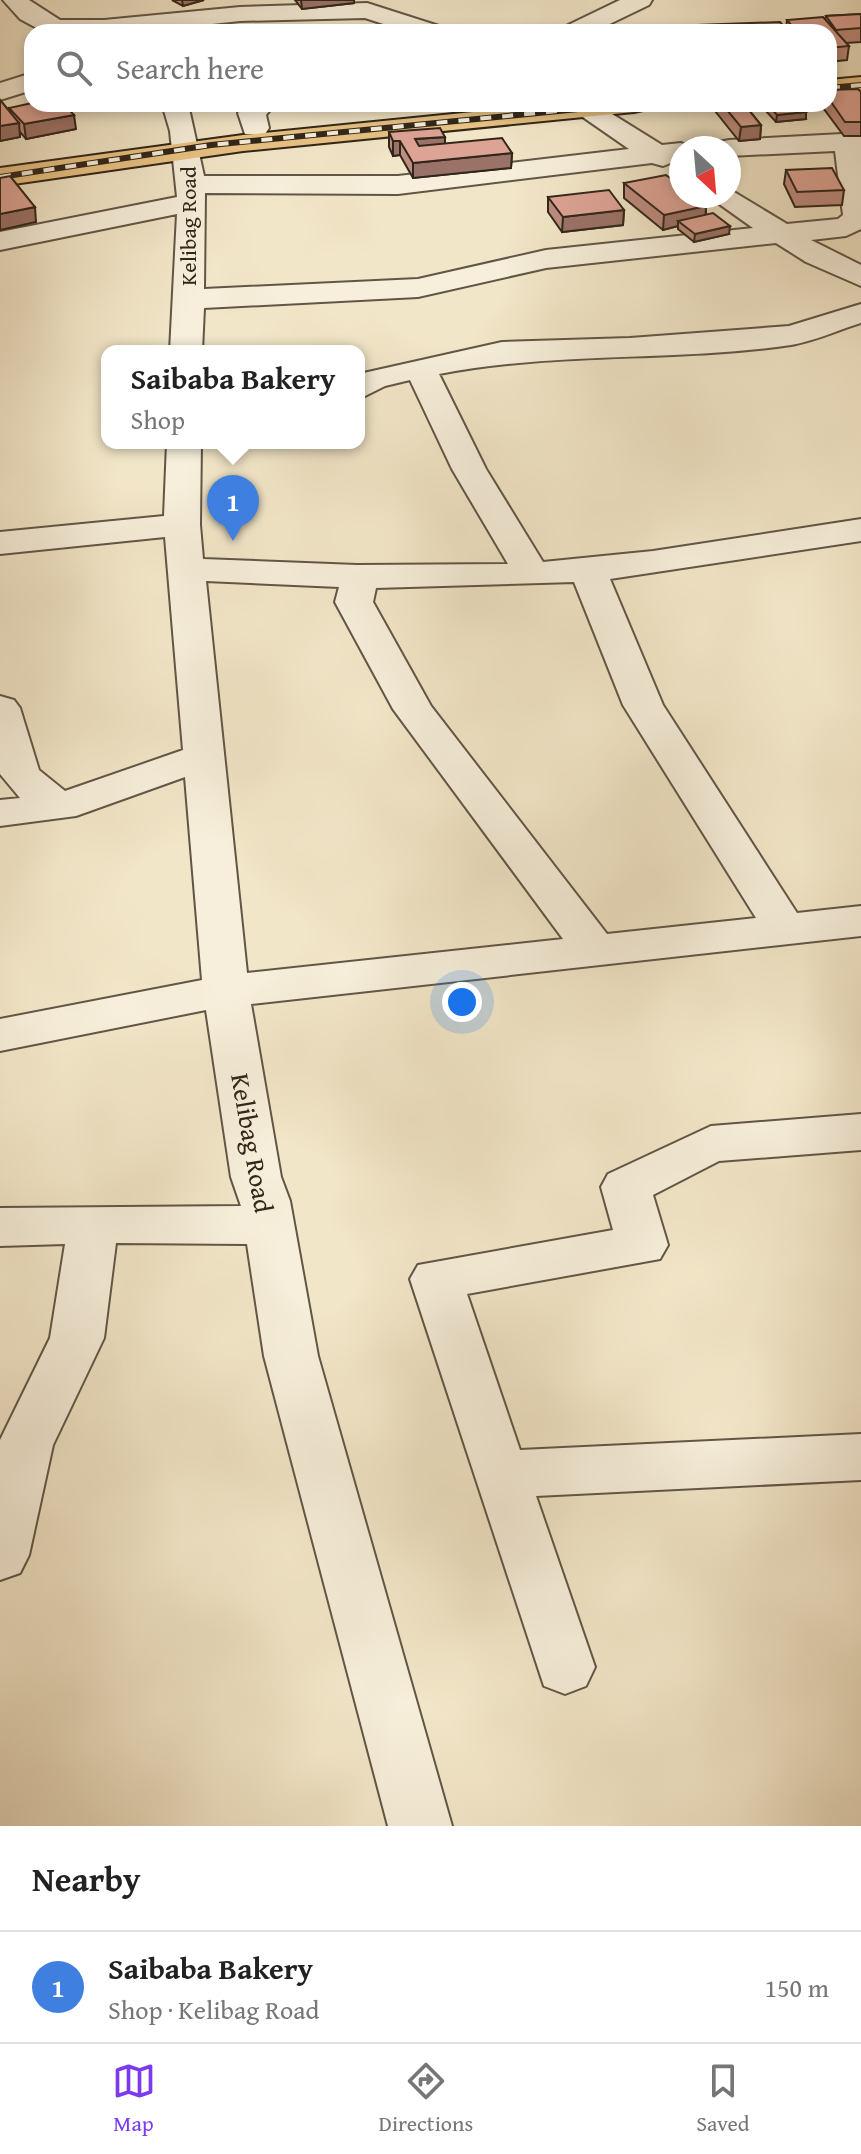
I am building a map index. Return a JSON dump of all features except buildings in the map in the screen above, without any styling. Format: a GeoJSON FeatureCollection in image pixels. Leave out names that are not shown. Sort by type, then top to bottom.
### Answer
{"type":"FeatureCollection","features":[{"type":"Feature","properties":{"kind":"main road"},"geometry":{"type":"LineString","coordinates":[[837,73],[861,71]]}},
{"type":"Feature","properties":{"kind":"main road"},"geometry":{"type":"LineString","coordinates":[[837,87],[861,85]]}},
{"type":"Feature","properties":{"kind":"main road"},"geometry":{"type":"LineString","coordinates":[[0,177],[187,141],[258,116],[336,112]]}},
{"type":"Feature","properties":{"kind":"main road"},"geometry":{"type":"LineString","coordinates":[[0,162],[187,141],[513,112]]}},
{"type":"Feature","properties":{"kind":"street"},"geometry":{"type":"LineString","coordinates":[[0,1],[8,0]]}},
{"type":"Feature","properties":{"kind":"street"},"geometry":{"type":"LineString","coordinates":[[15,0],[29,14],[48,24]]}},
{"type":"Feature","properties":{"kind":"street"},"geometry":{"type":"LineString","coordinates":[[119,24],[141,18],[240,14],[405,0]]}},
{"type":"Feature","properties":{"kind":"street"},"geometry":{"type":"LineString","coordinates":[[590,24],[640,0]]}},
{"type":"Feature","properties":{"kind":"street"},"geometry":{"type":"LineString","coordinates":[[347,24],[362,5]]}},
{"type":"Feature","properties":{"kind":"street"},"geometry":{"type":"LineString","coordinates":[[362,5],[412,24]]}},
{"type":"Feature","properties":{"kind":"street"},"geometry":{"type":"LineString","coordinates":[[0,92],[24,84]]}},
{"type":"Feature","properties":{"kind":"street","name":"Kelibag Road"},"geometry":{"type":"LineString","coordinates":[[178,112],[187,141],[190,193],[186,345]]}},
{"type":"Feature","properties":{"kind":"street"},"geometry":{"type":"LineString","coordinates":[[591,112],[667,152]]}},
{"type":"Feature","properties":{"kind":"street"},"geometry":{"type":"LineString","coordinates":[[187,299],[312,296],[418,288],[546,259],[846,227],[858,217],[855,154],[741,149]]}},
{"type":"Feature","properties":{"kind":"street"},"geometry":{"type":"LineString","coordinates":[[0,241],[190,193],[398,185],[548,170],[667,152]]}},
{"type":"Feature","properties":{"kind":"street"},"geometry":{"type":"LineString","coordinates":[[741,208],[861,277]]}},
{"type":"Feature","properties":{"kind":"street"},"geometry":{"type":"LineString","coordinates":[[365,385],[374,379],[502,352],[630,348],[792,335],[861,313]]}},
{"type":"Feature","properties":{"kind":"street"},"geometry":{"type":"LineString","coordinates":[[420,368],[469,469],[532,574]]}},
{"type":"Feature","properties":{"kind":"street","name":"Kelibag Road"},"geometry":{"type":"LineString","coordinates":[[184,449],[184,547],[226,991],[291,1356],[420,1826]]}},
{"type":"Feature","properties":{"kind":"street"},"geometry":{"type":"LineString","coordinates":[[0,543],[184,547],[359,579],[532,574],[861,530]]}},
{"type":"Feature","properties":{"kind":"street"},"geometry":{"type":"LineString","coordinates":[[587,568],[643,705],[785,929]]}},
{"type":"Feature","properties":{"kind":"street"},"geometry":{"type":"LineString","coordinates":[[359,579],[354,602],[413,709],[595,950]]}},
{"type":"Feature","properties":{"kind":"street"},"geometry":{"type":"LineString","coordinates":[[0,708],[9,759],[27,789],[61,807]]}},
{"type":"Feature","properties":{"kind":"street"},"geometry":{"type":"LineString","coordinates":[[0,813],[61,807],[204,756]]}},
{"type":"Feature","properties":{"kind":"street"},"geometry":{"type":"LineString","coordinates":[[0,1035],[226,991],[861,921]]}},
{"type":"Feature","properties":{"kind":"street"},"geometry":{"type":"LineString","coordinates":[[565,1667],[436,1279],[642,1245],[626,1187],[711,1144],[861,1132]]}},
{"type":"Feature","properties":{"kind":"street"},"geometry":{"type":"LineString","coordinates":[[0,1555],[25,1445],[77,1338],[93,1224]]}},
{"type":"Feature","properties":{"kind":"street"},"geometry":{"type":"LineString","coordinates":[[0,1227],[251,1225],[268,1232]]}},
{"type":"Feature","properties":{"kind":"street"},"geometry":{"type":"LineString","coordinates":[[501,1474],[861,1457]]}},
{"type":"Feature","properties":{"kind":"railway"},"geometry":{"type":"LineString","coordinates":[[837,87],[861,85]]}},
{"type":"Feature","properties":{"kind":"railway"},"geometry":{"type":"LineString","coordinates":[[0,177],[211,145],[547,112]]}},
{"type":"Feature","properties":{"kind":"place","name":"Saibaba Bakery"},"geometry":{"type":"Point","coordinates":[233,541]}}]}
